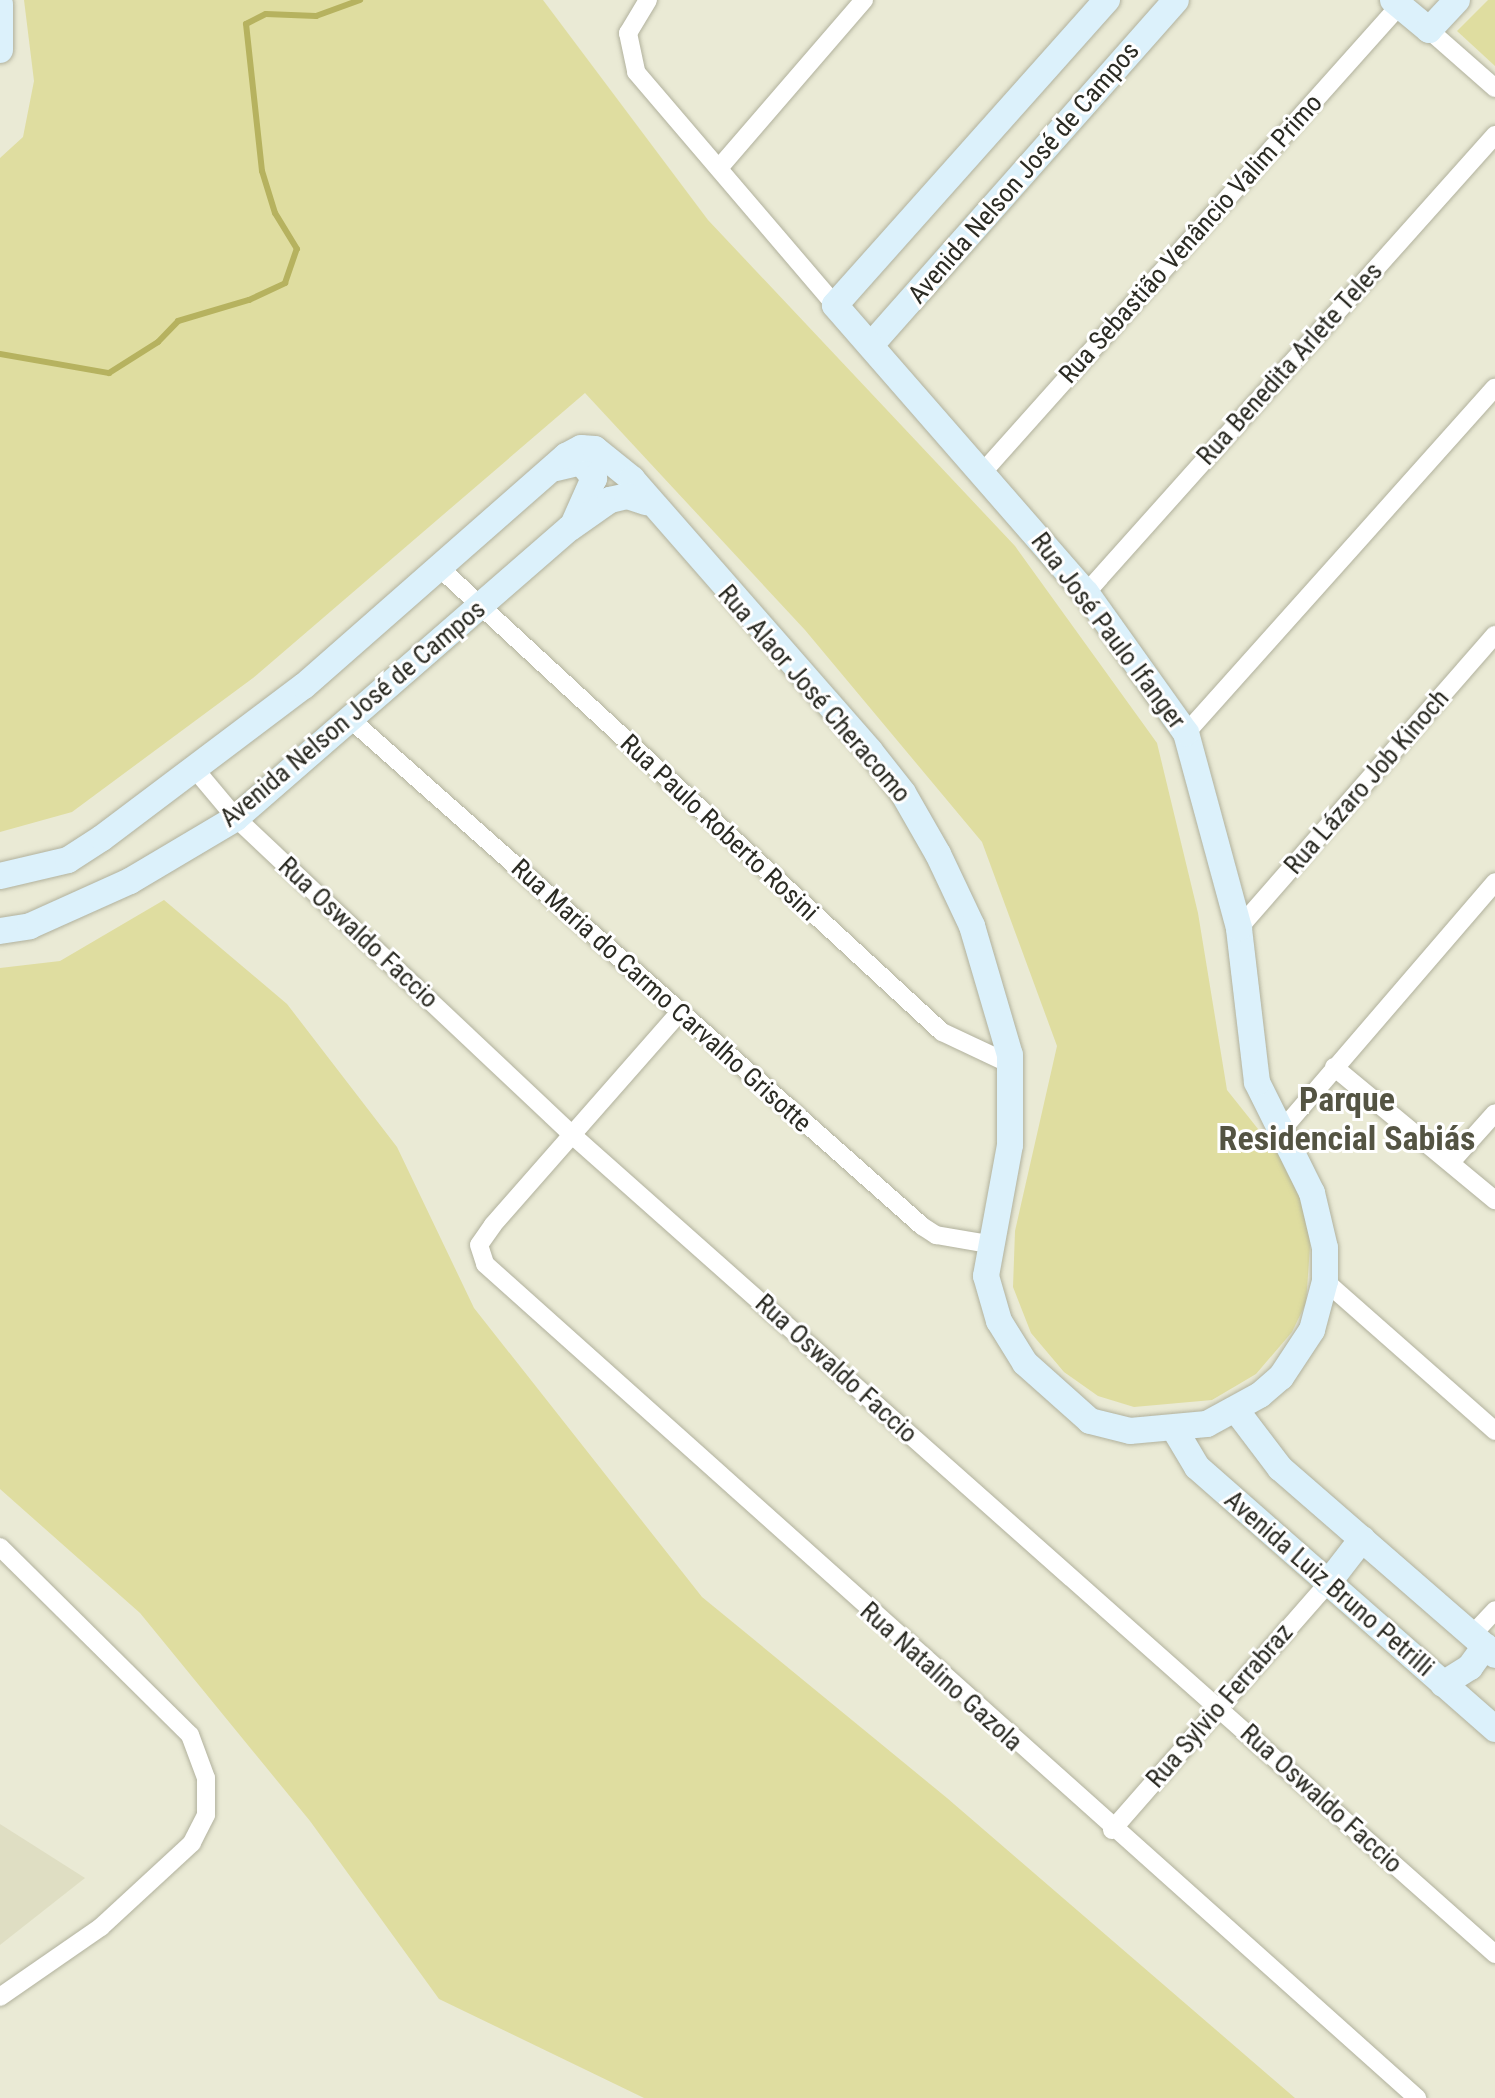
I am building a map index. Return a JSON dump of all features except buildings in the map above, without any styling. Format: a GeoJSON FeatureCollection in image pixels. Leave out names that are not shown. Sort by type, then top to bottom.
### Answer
{"type":"FeatureCollection","features":[{"type":"Feature","properties":{"kind":"main road","name":"Avenida Nelson José de Campos"},"geometry":{"type":"LineString","coordinates":[[835,305],[1107,0]]}},
{"type":"Feature","properties":{"kind":"main road","name":"Avenida Nelson José de Campos"},"geometry":{"type":"LineString","coordinates":[[871,345],[1176,0]]}},
{"type":"Feature","properties":{"kind":"main road"},"geometry":{"type":"LineString","coordinates":[[1396,3],[1429,30],[1457,0]]}},
{"type":"Feature","properties":{"kind":"main road"},"geometry":{"type":"LineString","coordinates":[[0,4],[0,50]]}},
{"type":"Feature","properties":{"kind":"main road","name":"Rua José Paulo Ifanger"},"geometry":{"type":"LineString","coordinates":[[835,305],[1086,593],[1186,733],[1239,928],[1257,1082],[1321,1220],[1325,1281],[1312,1330],[1281,1377],[1236,1410]]}},
{"type":"Feature","properties":{"kind":"main road","name":"Avenida Nelson José de Campos"},"geometry":{"type":"LineString","coordinates":[[0,876],[68,860],[194,768],[304,686],[442,570],[549,471],[581,448]]}},
{"type":"Feature","properties":{"kind":"main road","name":"Rua Alaor José Cheracomo"},"geometry":{"type":"LineString","coordinates":[[581,448],[611,459],[903,793],[972,926],[998,1005],[1010,1064],[1010,1145],[989,1244],[986,1276],[999,1321],[1025,1363],[1090,1421],[1130,1431],[1175,1430],[1207,1424],[1236,1410]]}},
{"type":"Feature","properties":{"kind":"main road"},"geometry":{"type":"LineString","coordinates":[[549,471],[581,462],[592,472],[592,488],[573,526]]}},
{"type":"Feature","properties":{"kind":"main road","name":"Avenida Nelson José de Campos"},"geometry":{"type":"LineString","coordinates":[[0,931],[30,926],[130,881],[236,818],[573,526],[610,500],[627,496],[646,502]]}},
{"type":"Feature","properties":{"kind":"main road"},"geometry":{"type":"LineString","coordinates":[[1236,1410],[1280,1468],[1484,1645],[1470,1667],[1443,1684]]}},
{"type":"Feature","properties":{"kind":"main road","name":"Avenida Luiz Bruno Petrilli"},"geometry":{"type":"LineString","coordinates":[[1175,1430],[1197,1467],[1495,1729]]}},
{"type":"Feature","properties":{"kind":"main road"},"geometry":{"type":"LineString","coordinates":[[1328,1583],[1362,1539]]}},
{"type":"Feature","properties":{"kind":"street","name":"Rua José Paulo Ifanger"},"geometry":{"type":"LineString","coordinates":[[648,0],[631,24],[628,41],[636,72],[835,305]]}},
{"type":"Feature","properties":{"kind":"street"},"geometry":{"type":"LineString","coordinates":[[719,168],[864,0]]}},
{"type":"Feature","properties":{"kind":"street","name":"Rua Sebastião Venâncio Valim Primo"},"geometry":{"type":"LineString","coordinates":[[983,472],[1396,3]]}},
{"type":"Feature","properties":{"kind":"street"},"geometry":{"type":"LineString","coordinates":[[1429,30],[1495,88]]}},
{"type":"Feature","properties":{"kind":"street","name":"Rua Benedita Arlete Teles"},"geometry":{"type":"LineString","coordinates":[[1086,593],[1495,135]]}},
{"type":"Feature","properties":{"kind":"street"},"geometry":{"type":"LineString","coordinates":[[1186,733],[1495,388]]}},
{"type":"Feature","properties":{"kind":"street","name":"Rua Paulo Roberto Rosini"},"geometry":{"type":"LineString","coordinates":[[442,570],[942,1032],[1010,1064]]}},
{"type":"Feature","properties":{"kind":"street","name":"Rua Lázaro Job Kinoch"},"geometry":{"type":"LineString","coordinates":[[1239,928],[1495,635]]}},
{"type":"Feature","properties":{"kind":"street","name":"Rua Maria do Carmo Carvalho Grisotte"},"geometry":{"type":"LineString","coordinates":[[349,718],[922,1226],[936,1235],[989,1244]]}},
{"type":"Feature","properties":{"kind":"street","name":"Rua Oswaldo Faccio"},"geometry":{"type":"LineString","coordinates":[[194,768],[236,818],[570,1133],[1495,1954]]}},
{"type":"Feature","properties":{"kind":"street"},"geometry":{"type":"LineString","coordinates":[[1281,1131],[1495,882]]}},
{"type":"Feature","properties":{"kind":"street"},"geometry":{"type":"LineString","coordinates":[[570,1133],[679,1013]]}},
{"type":"Feature","properties":{"kind":"street"},"geometry":{"type":"LineString","coordinates":[[1334,1067],[1452,1161],[1495,1200]]}},
{"type":"Feature","properties":{"kind":"street"},"geometry":{"type":"LineString","coordinates":[[1452,1161],[1495,1113]]}},
{"type":"Feature","properties":{"kind":"street","name":"Rua Natalino Gazola"},"geometry":{"type":"LineString","coordinates":[[570,1133],[479,1245],[497,1281],[1417,2098]]}},
{"type":"Feature","properties":{"kind":"street"},"geometry":{"type":"LineString","coordinates":[[1325,1281],[1495,1431]]}},
{"type":"Feature","properties":{"kind":"street"},"geometry":{"type":"LineString","coordinates":[[0,1547],[190,1735],[206,1778],[206,1815],[192,1843],[101,1927],[0,1997]]}},
{"type":"Feature","properties":{"kind":"street","name":"Rua Sylvio Ferrabraz"},"geometry":{"type":"LineString","coordinates":[[1112,1830],[1328,1583]]}},
{"type":"Feature","properties":{"kind":"street"},"geometry":{"type":"LineString","coordinates":[[1484,1645],[1495,1610]]}},
{"type":"Feature","properties":{"kind":"shaded area"},"geometry":{"type":"Polygon","coordinates":[[[24,0],[543,0],[708,220],[1015,546],[1157,743],[1198,913],[1227,1090],[1278,1154],[1302,1197],[1311,1233],[1306,1303],[1292,1332],[1256,1374],[1212,1400],[1134,1407],[1098,1396],[1064,1372],[1031,1333],[1013,1287],[1015,1231],[1057,1046],[982,842],[805,630],[585,393],[253,678],[72,812],[0,832],[0,158],[23,137],[34,81],[24,0]]]}},
{"type":"Feature","properties":{"kind":"shaded area"},"geometry":{"type":"Polygon","coordinates":[[[1488,0],[1495,0],[1495,66],[1457,31],[1488,0]]]}},
{"type":"Feature","properties":{"kind":"shaded area"},"geometry":{"type":"Polygon","coordinates":[[[164,900],[287,1004],[397,1147],[474,1308],[702,1597],[947,1798],[1295,2098],[644,2098],[439,1999],[310,1821],[140,1613],[0,1489],[0,968],[60,961],[164,900]]]}},
{"type":"Feature","properties":{"kind":"shaded area"},"geometry":{"type":"Polygon","coordinates":[[[0,1824],[85,1878],[0,1945],[0,1824]]]}},
{"type":"Feature","properties":{"kind":"waterway"},"geometry":{"type":"LineString","coordinates":[[0,354],[109,373],[158,342],[178,321],[249,300],[285,283],[297,249],[275,213],[262,171],[246,24],[266,14],[316,16],[360,0]]}},
{"type":"Feature","properties":{"kind":"district","name":"Parque Residencial Sabiás"},"geometry":{"type":"Point","coordinates":[1347,1118]}}]}
